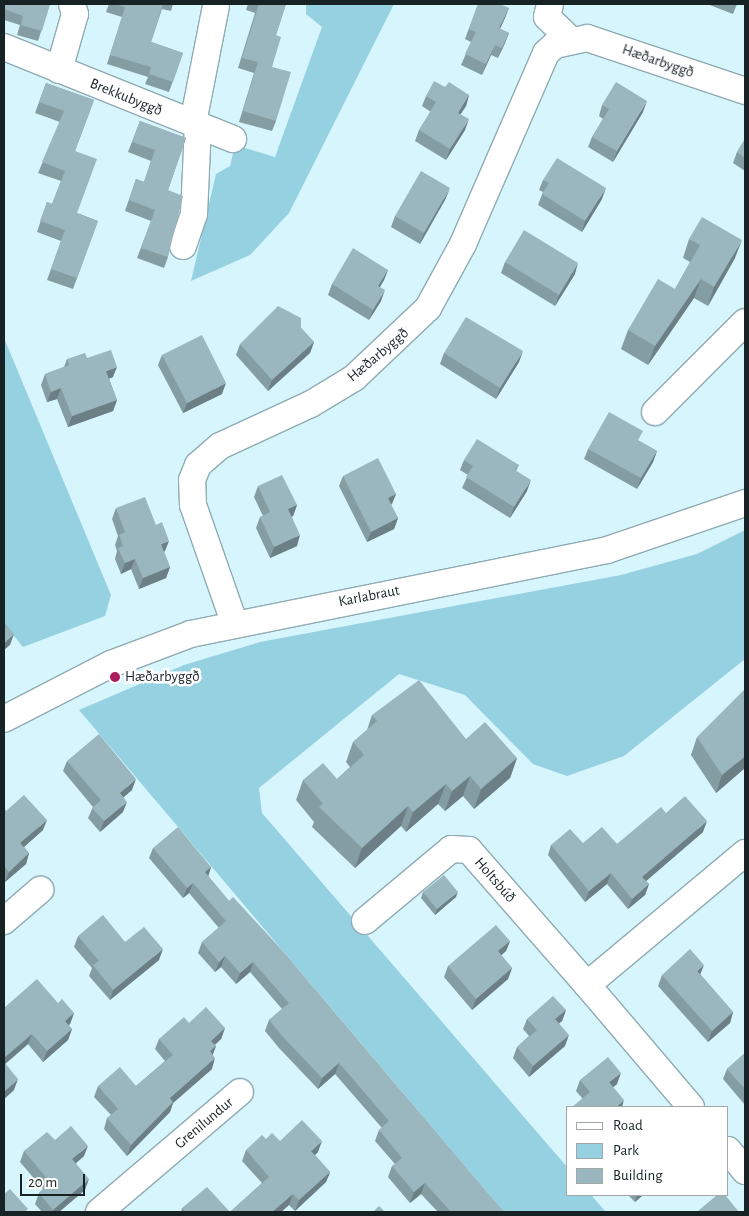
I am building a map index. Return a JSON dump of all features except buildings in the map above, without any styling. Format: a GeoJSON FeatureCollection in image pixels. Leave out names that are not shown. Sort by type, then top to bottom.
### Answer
{"type":"FeatureCollection","features":[{"type":"Feature","properties":{"kind":"street"},"geometry":{"type":"LineString","coordinates":[[59,70],[75,14],[72,4]]}},
{"type":"Feature","properties":{"kind":"street"},"geometry":{"type":"LineString","coordinates":[[550,4],[547,17],[570,39]]}},
{"type":"Feature","properties":{"kind":"street"},"geometry":{"type":"LineString","coordinates":[[184,246],[194,214],[195,124],[216,6]]}},
{"type":"Feature","properties":{"kind":"street","name":"Hæðarbyggð"},"geometry":{"type":"LineString","coordinates":[[234,622],[193,505],[192,480],[198,465],[220,446],[311,404],[354,378],[408,331],[428,308],[463,244],[537,67],[555,45],[570,39],[601,40],[745,91]]}},
{"type":"Feature","properties":{"kind":"street","name":"Brekkubyggð"},"geometry":{"type":"LineString","coordinates":[[4,47],[233,140]]}},
{"type":"Feature","properties":{"kind":"street"},"geometry":{"type":"LineString","coordinates":[[655,412],[745,322]]}},
{"type":"Feature","properties":{"kind":"street","name":"Karlabraut"},"geometry":{"type":"LineString","coordinates":[[4,719],[111,664],[234,622],[608,550],[745,503]]}},
{"type":"Feature","properties":{"kind":"street","name":"Holtsbúð"},"geometry":{"type":"LineString","coordinates":[[365,921],[451,849],[468,850],[690,1106]]}},
{"type":"Feature","properties":{"kind":"street"},"geometry":{"type":"LineString","coordinates":[[587,985],[745,853]]}},
{"type":"Feature","properties":{"kind":"street"},"geometry":{"type":"LineString","coordinates":[[4,921],[40,890]]}},
{"type":"Feature","properties":{"kind":"street","name":"Grenilundur"},"geometry":{"type":"LineString","coordinates":[[99,1212],[240,1092]]}},
{"type":"Feature","properties":{"kind":"street"},"geometry":{"type":"LineString","coordinates":[[729,1151],[745,1171]]}},
{"type":"Feature","properties":{"kind":"green space"},"geometry":{"type":"Polygon","coordinates":[[[306,4],[394,4],[289,213],[250,255],[191,281],[216,174],[230,166],[235,145],[275,157],[322,27],[306,14],[306,4]]]}},
{"type":"Feature","properties":{"kind":"green space"},"geometry":{"type":"Polygon","coordinates":[[[4,338],[111,595],[105,616],[23,647],[4,624],[4,338]]]}},
{"type":"Feature","properties":{"kind":"green space"},"geometry":{"type":"Polygon","coordinates":[[[745,530],[745,659],[624,756],[567,776],[533,764],[465,695],[399,674],[259,788],[262,813],[566,1166],[566,1196],[592,1196],[606,1212],[504,1212],[79,710],[184,665],[260,642],[621,575],[697,554],[745,530]]]}},
{"type":"Feature","properties":{"kind":"place","name":"Hæðarbyggð"},"geometry":{"type":"Point","coordinates":[115,677]}}]}
